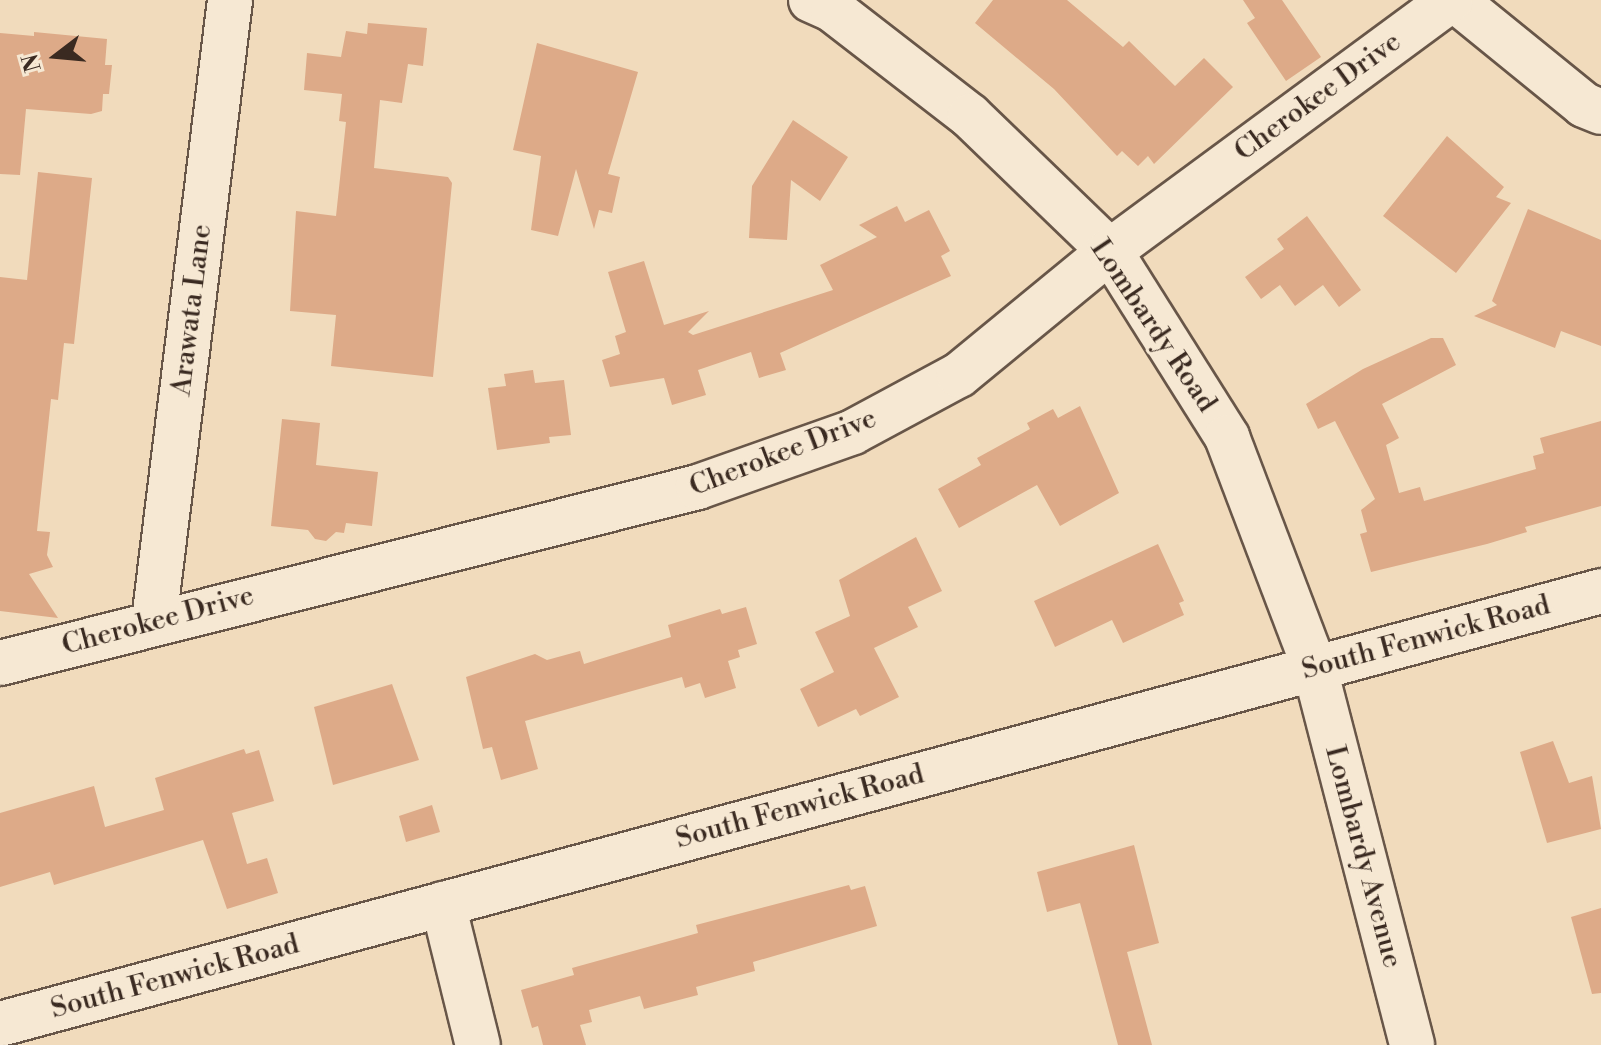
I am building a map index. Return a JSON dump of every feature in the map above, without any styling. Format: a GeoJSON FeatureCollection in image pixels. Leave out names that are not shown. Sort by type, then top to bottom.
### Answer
{"type":"FeatureCollection","features":[{"type":"Feature","properties":{"kind":"street","name":"Arawata Lane"},"geometry":{"type":"LineString","coordinates":[[154,621],[230,0]]}},
{"type":"Feature","properties":{"kind":"street","name":"Lombardy Road"},"geometry":{"type":"LineString","coordinates":[[811,0],[833,10],[970,116],[1110,251],[1227,437],[1315,669]]}},
{"type":"Feature","properties":{"kind":"street","name":"Cherokee Drive"},"geometry":{"type":"LineString","coordinates":[[0,663],[154,621],[698,487],[853,432],[959,375],[1110,251],[1452,0]]}},
{"type":"Feature","properties":{"kind":"street"},"geometry":{"type":"LineString","coordinates":[[1452,0],[1584,105],[1601,112]]}},
{"type":"Feature","properties":{"kind":"street","name":"South Fenwick Road"},"geometry":{"type":"LineString","coordinates":[[0,1024],[1601,591]]}},
{"type":"Feature","properties":{"kind":"street","name":"Lombardy Avenue"},"geometry":{"type":"LineString","coordinates":[[1315,669],[1412,1045]]}},
{"type":"Feature","properties":{"kind":"street"},"geometry":{"type":"LineString","coordinates":[[443,904],[478,1045]]}},
{"type":"Feature","properties":{"kind":"building"},"geometry":{"type":"Polygon","coordinates":[[[993,0],[1067,0],[1123,47],[1129,41],[1175,86],[1204,58],[1233,87],[1154,164],[1148,156],[1138,166],[1122,151],[1117,156],[1054,89],[975,23],[993,0]]]}},
{"type":"Feature","properties":{"kind":"building"},"geometry":{"type":"Polygon","coordinates":[[[1243,0],[1282,0],[1321,57],[1286,81],[1247,23],[1255,18],[1243,0]]]}},
{"type":"Feature","properties":{"kind":"building"},"geometry":{"type":"Polygon","coordinates":[[[368,23],[427,28],[423,66],[408,64],[402,103],[380,100],[374,168],[448,177],[452,183],[433,377],[331,366],[336,315],[290,311],[296,211],[336,216],[346,122],[339,121],[342,94],[304,90],[307,53],[341,57],[346,31],[367,34],[368,23]]]}},
{"type":"Feature","properties":{"kind":"building"},"geometry":{"type":"Polygon","coordinates":[[[34,32],[107,39],[105,65],[112,65],[109,94],[103,94],[102,111],[91,114],[26,109],[20,175],[0,174],[0,33],[34,36],[34,32]]]}},
{"type":"Feature","properties":{"kind":"building"},"geometry":{"type":"Polygon","coordinates":[[[537,43],[638,72],[608,174],[620,177],[612,213],[599,210],[594,229],[576,169],[558,236],[531,230],[541,156],[513,150],[537,43]]]}},
{"type":"Feature","properties":{"kind":"building"},"geometry":{"type":"Polygon","coordinates":[[[793,120],[848,157],[820,201],[791,180],[787,240],[749,238],[752,186],[793,120]]]}},
{"type":"Feature","properties":{"kind":"building"},"geometry":{"type":"Polygon","coordinates":[[[1447,136],[1504,187],[1496,197],[1511,203],[1456,273],[1383,216],[1447,136]]]}},
{"type":"Feature","properties":{"kind":"building"},"geometry":{"type":"Polygon","coordinates":[[[38,172],[92,178],[74,344],[64,343],[58,400],[51,399],[37,531],[50,532],[47,555],[53,567],[29,574],[58,618],[0,611],[0,277],[27,280],[38,172]]]}},
{"type":"Feature","properties":{"kind":"building"},"geometry":{"type":"Polygon","coordinates":[[[897,206],[905,222],[929,210],[950,251],[941,256],[951,276],[780,353],[786,370],[759,378],[751,352],[698,370],[706,395],[672,405],[664,378],[610,387],[602,360],[620,354],[615,336],[626,332],[608,272],[644,261],[664,325],[709,311],[688,332],[693,335],[833,290],[820,265],[877,237],[859,225],[897,206]]]}},
{"type":"Feature","properties":{"kind":"building"},"geometry":{"type":"Polygon","coordinates":[[[1528,209],[1601,240],[1601,346],[1561,331],[1555,348],[1474,316],[1497,305],[1492,301],[1528,209]]]}},
{"type":"Feature","properties":{"kind":"building"},"geometry":{"type":"Polygon","coordinates":[[[1307,216],[1361,290],[1339,307],[1323,285],[1295,306],[1280,285],[1261,299],[1245,277],[1284,249],[1277,239],[1307,216]]]}},
{"type":"Feature","properties":{"kind":"building"},"geometry":{"type":"Polygon","coordinates":[[[1431,338],[1443,338],[1456,365],[1382,404],[1399,438],[1386,445],[1399,493],[1420,487],[1424,501],[1536,469],[1533,456],[1544,453],[1540,438],[1601,421],[1601,506],[1525,527],[1527,532],[1487,544],[1371,572],[1360,534],[1367,532],[1361,510],[1375,499],[1335,421],[1318,429],[1306,404],[1363,369],[1431,338]]]}},
{"type":"Feature","properties":{"kind":"building"},"geometry":{"type":"Polygon","coordinates":[[[533,370],[535,383],[564,380],[571,435],[549,437],[550,443],[497,450],[488,388],[506,386],[504,374],[533,370]]]}},
{"type":"Feature","properties":{"kind":"building"},"geometry":{"type":"Polygon","coordinates":[[[1080,406],[1119,493],[1060,526],[1037,485],[959,528],[938,489],[981,465],[977,458],[1030,429],[1027,423],[1053,409],[1058,418],[1080,406]]]}},
{"type":"Feature","properties":{"kind":"building"},"geometry":{"type":"Polygon","coordinates":[[[282,419],[320,423],[316,465],[378,472],[372,526],[346,523],[344,533],[336,532],[326,541],[315,539],[308,530],[271,526],[282,419]]]}},
{"type":"Feature","properties":{"kind":"building"},"geometry":{"type":"Polygon","coordinates":[[[916,537],[942,591],[908,607],[918,627],[874,648],[899,697],[860,716],[856,709],[818,727],[800,689],[834,672],[815,632],[850,616],[839,580],[916,537]]]}},
{"type":"Feature","properties":{"kind":"building"},"geometry":{"type":"Polygon","coordinates":[[[1158,544],[1184,601],[1179,603],[1184,615],[1123,643],[1112,620],[1055,647],[1034,601],[1158,544]]]}},
{"type":"Feature","properties":{"kind":"building"},"geometry":{"type":"Polygon","coordinates":[[[746,607],[757,644],[738,650],[740,657],[728,661],[736,688],[705,698],[700,683],[685,688],[682,677],[525,721],[538,769],[501,780],[492,747],[483,749],[466,677],[535,654],[547,660],[580,651],[584,664],[671,637],[668,625],[720,609],[722,614],[746,607]]]}},
{"type":"Feature","properties":{"kind":"building"},"geometry":{"type":"Polygon","coordinates":[[[392,684],[419,760],[333,785],[314,707],[392,684]]]}},
{"type":"Feature","properties":{"kind":"building"},"geometry":{"type":"Polygon","coordinates":[[[1553,741],[1569,783],[1592,776],[1601,829],[1547,843],[1520,752],[1553,741]]]}},
{"type":"Feature","properties":{"kind":"building"},"geometry":{"type":"Polygon","coordinates":[[[244,749],[246,754],[259,750],[274,801],[232,813],[247,864],[267,858],[278,893],[227,909],[203,840],[54,885],[50,872],[0,887],[0,813],[94,786],[105,827],[164,810],[155,778],[244,749]]]}},
{"type":"Feature","properties":{"kind":"building"},"geometry":{"type":"Polygon","coordinates":[[[432,805],[440,832],[406,842],[399,816],[432,805]]]}},
{"type":"Feature","properties":{"kind":"building"},"geometry":{"type":"Polygon","coordinates":[[[1134,845],[1159,943],[1127,952],[1152,1045],[1118,1045],[1080,903],[1047,912],[1037,872],[1134,845]]]}},
{"type":"Feature","properties":{"kind":"building"},"geometry":{"type":"Polygon","coordinates":[[[849,885],[851,890],[865,886],[877,926],[753,962],[755,971],[696,987],[698,995],[644,1009],[640,996],[589,1010],[592,1022],[580,1025],[586,1045],[543,1045],[538,1026],[532,1028],[521,990],[574,975],[572,968],[698,933],[696,925],[849,885]]]}},
{"type":"Feature","properties":{"kind":"building"},"geometry":{"type":"Polygon","coordinates":[[[1601,908],[1601,993],[1592,994],[1571,917],[1601,908]]]}}]}
